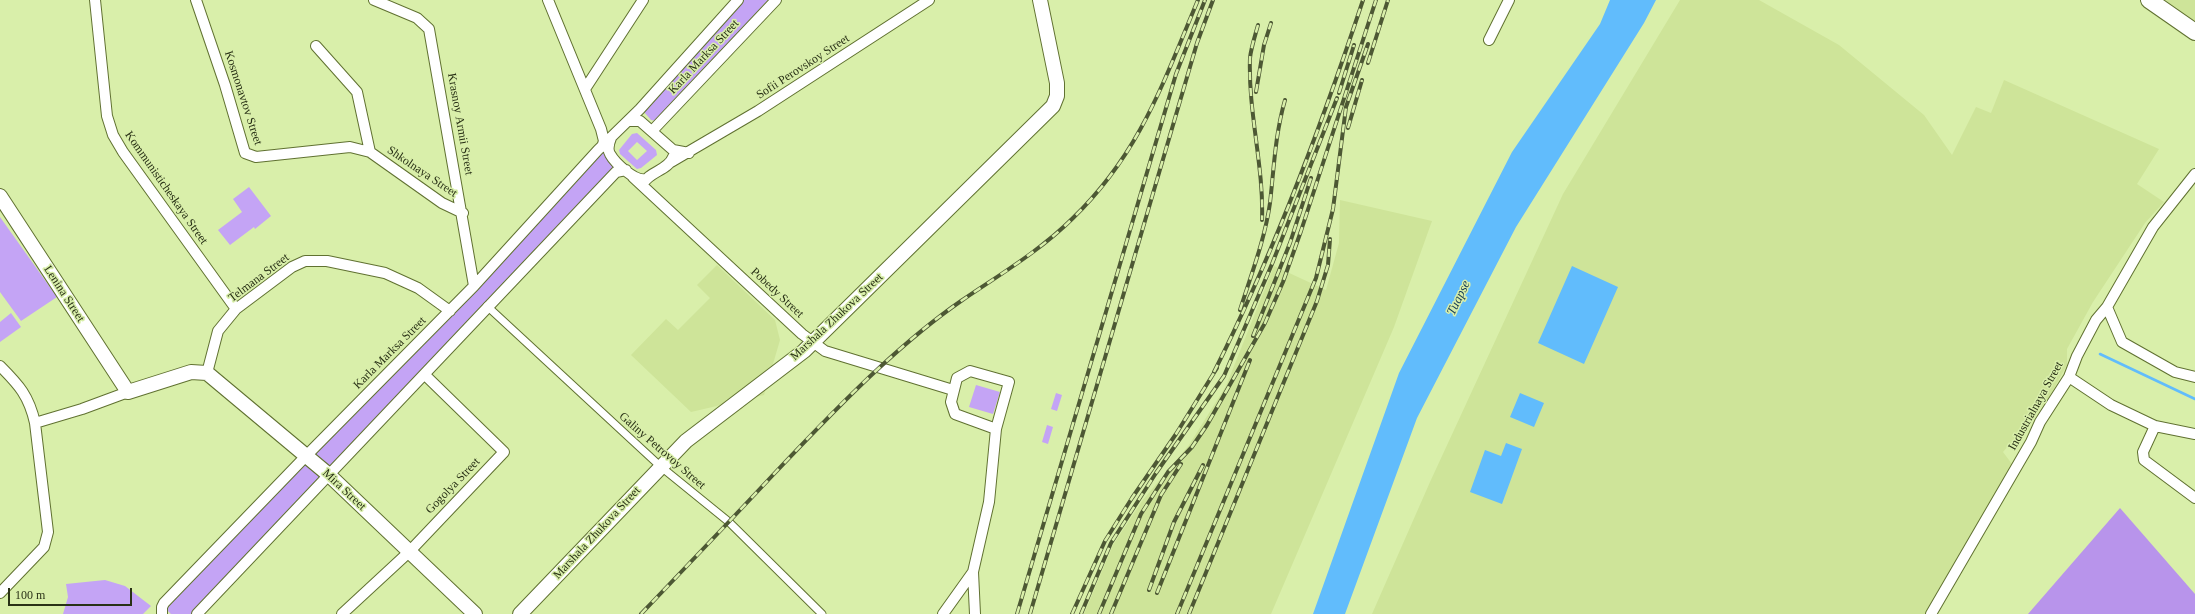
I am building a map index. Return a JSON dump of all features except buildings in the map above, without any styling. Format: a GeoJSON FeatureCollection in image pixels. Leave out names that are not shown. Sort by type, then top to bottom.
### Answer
{"type":"FeatureCollection","features":[{"type":"Feature","properties":{"kind":"highway"},"geometry":{"type":"LineString","coordinates":[[2149,0],[2195,32]]}},
{"type":"Feature","properties":{"kind":"main road","name":"Marshala Zhukova Street"},"geometry":{"type":"LineString","coordinates":[[520,614],[660,466],[686,441],[812,343],[1053,106],[1057,96],[1057,83],[1040,0]]}},
{"type":"Feature","properties":{"kind":"main road","name":"Lenina Street"},"geometry":{"type":"LineString","coordinates":[[0,196],[128,392]]}},
{"type":"Feature","properties":{"kind":"main road"},"geometry":{"type":"LineString","coordinates":[[128,392],[191,372],[207,373]]}},
{"type":"Feature","properties":{"kind":"main road","name":"Mira Street"},"geometry":{"type":"LineString","coordinates":[[207,373],[329,475],[408,552],[475,614]]}},
{"type":"Feature","properties":{"kind":"street","name":"Kommunisticheskaya Street"},"geometry":{"type":"LineString","coordinates":[[95,0],[107,116],[113,135],[123,152],[236,309]]}},
{"type":"Feature","properties":{"kind":"street","name":"Kosmonavtov Street"},"geometry":{"type":"LineString","coordinates":[[196,0],[226,85],[245,153],[256,157],[350,147],[370,152]]}},
{"type":"Feature","properties":{"kind":"street","name":"Krasnoy Armii Street"},"geometry":{"type":"LineString","coordinates":[[374,0],[417,18],[429,29],[463,213],[474,286]]}},
{"type":"Feature","properties":{"kind":"street"},"geometry":{"type":"LineString","coordinates":[[548,0],[607,141],[629,174]]}},
{"type":"Feature","properties":{"kind":"street"},"geometry":{"type":"LineString","coordinates":[[585,89],[643,0]]}},
{"type":"Feature","properties":{"kind":"street","name":"Karla Marksa Street"},"geometry":{"type":"LineString","coordinates":[[162,614],[162,607],[164,603],[306,456],[474,286],[607,141],[629,121],[738,0]]}},
{"type":"Feature","properties":{"kind":"street","name":"Karla Marksa Street"},"geometry":{"type":"LineString","coordinates":[[652,131],[776,0]]}},
{"type":"Feature","properties":{"kind":"street","name":"Sofii Perovskoy Street"},"geometry":{"type":"LineString","coordinates":[[645,184],[671,162],[689,153],[758,111],[929,0]]}},
{"type":"Feature","properties":{"kind":"street"},"geometry":{"type":"LineString","coordinates":[[1489,40],[1509,0]]}},
{"type":"Feature","properties":{"kind":"street","name":"Shkolnaya Street"},"geometry":{"type":"LineString","coordinates":[[316,46],[357,92],[370,152],[442,202],[463,213]]}},
{"type":"Feature","properties":{"kind":"street"},"geometry":{"type":"LineString","coordinates":[[640,109],[640,121]]}},
{"type":"Feature","properties":{"kind":"street"},"geometry":{"type":"LineString","coordinates":[[629,121],[640,121],[669,147],[678,152],[689,153]]}},
{"type":"Feature","properties":{"kind":"street"},"geometry":{"type":"LineString","coordinates":[[669,147],[674,155],[671,162]]}},
{"type":"Feature","properties":{"kind":"street"},"geometry":{"type":"LineString","coordinates":[[197,614],[426,375],[488,306],[616,172],[629,174],[645,184]]}},
{"type":"Feature","properties":{"kind":"street","name":"Industrialnaya Street"},"geometry":{"type":"LineString","coordinates":[[1931,614],[1969,550],[2040,422],[2069,377],[2077,356],[2096,320],[2107,307],[2153,227],[2195,174]]}},
{"type":"Feature","properties":{"kind":"street","name":"Pobedy Street"},"geometry":{"type":"LineString","coordinates":[[645,184],[812,343],[825,351],[843,358],[953,390]]}},
{"type":"Feature","properties":{"kind":"street","name":"Telmana Street"},"geometry":{"type":"LineString","coordinates":[[207,373],[218,331],[236,309],[292,267],[305,261],[355,265],[385,273],[418,288],[450,311]]}},
{"type":"Feature","properties":{"kind":"street","name":"Galiny Petrovoy Street"},"geometry":{"type":"LineString","coordinates":[[488,306],[660,466],[729,522],[822,614]]}},
{"type":"Feature","properties":{"kind":"street"},"geometry":{"type":"LineString","coordinates":[[2107,307],[2122,342],[2176,372],[2195,377]]}},
{"type":"Feature","properties":{"kind":"street"},"geometry":{"type":"LineString","coordinates":[[0,366],[27,396],[31,405],[35,423],[48,532],[48,538],[44,547],[0,593]]}},
{"type":"Feature","properties":{"kind":"street"},"geometry":{"type":"LineString","coordinates":[[975,614],[973,572],[989,502],[996,429],[1009,382],[970,370],[957,378],[951,402],[955,414],[996,429]]}},
{"type":"Feature","properties":{"kind":"street","name":"Gogolya Street"},"geometry":{"type":"LineString","coordinates":[[342,614],[408,552],[504,452],[426,375]]}},
{"type":"Feature","properties":{"kind":"street"},"geometry":{"type":"LineString","coordinates":[[2069,377],[2111,405],[2155,426],[2195,434]]}},
{"type":"Feature","properties":{"kind":"street"},"geometry":{"type":"LineString","coordinates":[[35,423],[82,409],[128,392]]}},
{"type":"Feature","properties":{"kind":"street"},"geometry":{"type":"LineString","coordinates":[[2155,426],[2143,452],[2144,460],[2195,498]]}},
{"type":"Feature","properties":{"kind":"street"},"geometry":{"type":"LineString","coordinates":[[943,614],[973,572]]}},
{"type":"Feature","properties":{"kind":"shaded area"},"geometry":{"type":"Polygon","coordinates":[[[739,0],[768,0],[657,121],[651,120],[645,113],[644,107],[739,0]]]}},
{"type":"Feature","properties":{"kind":"shaded area"},"geometry":{"type":"Polygon","coordinates":[[[1680,0],[1759,0],[1839,45],[1924,115],[1952,155],[1976,107],[1991,113],[2004,80],[2159,149],[2137,184],[2164,202],[2145,223],[2093,302],[2067,349],[2067,365],[2048,399],[2003,452],[2012,464],[1925,614],[1372,614],[1430,482],[1563,194],[1680,0]]]}},
{"type":"Feature","properties":{"kind":"shaded area"},"geometry":{"type":"Polygon","coordinates":[[[2156,0],[2195,0],[2195,28],[2156,0]]]}},
{"type":"Feature","properties":{"kind":"shaded area"},"geometry":{"type":"Polygon","coordinates":[[[637,133],[656,150],[657,155],[641,168],[637,169],[620,154],[619,150],[632,134],[637,133]],[[637,142],[628,151],[637,160],[647,151],[637,142]]]}},
{"type":"Feature","properties":{"kind":"shaded area"},"geometry":{"type":"Polygon","coordinates":[[[602,151],[618,167],[191,614],[171,614],[166,609],[602,151]]]}},
{"type":"Feature","properties":{"kind":"shaded area"},"geometry":{"type":"Polygon","coordinates":[[[249,187],[271,216],[255,229],[254,227],[230,245],[218,230],[242,212],[233,199],[249,187]]]}},
{"type":"Feature","properties":{"kind":"shaded area"},"geometry":{"type":"Polygon","coordinates":[[[1340,200],[1432,221],[1394,327],[1271,614],[1084,614],[1113,545],[1142,501],[1189,445],[1226,386],[1274,266],[1326,290],[1339,243],[1340,200]]]}},
{"type":"Feature","properties":{"kind":"shaded area"},"geometry":{"type":"Polygon","coordinates":[[[0,217],[57,297],[21,321],[0,292],[0,217]]]}},
{"type":"Feature","properties":{"kind":"shaded area"},"geometry":{"type":"Polygon","coordinates":[[[717,265],[775,320],[780,340],[764,395],[691,412],[631,355],[666,319],[678,330],[710,298],[697,285],[717,265]]]}},
{"type":"Feature","properties":{"kind":"shaded area"},"geometry":{"type":"Polygon","coordinates":[[[11,313],[21,327],[0,342],[0,322],[11,313]]]}},
{"type":"Feature","properties":{"kind":"shaded area"},"geometry":{"type":"Polygon","coordinates":[[[976,385],[1000,392],[993,414],[969,407],[976,385]]]}},
{"type":"Feature","properties":{"kind":"shaded area"},"geometry":{"type":"Polygon","coordinates":[[[1056,393],[1062,395],[1057,411],[1051,409],[1056,393]]]}},
{"type":"Feature","properties":{"kind":"shaded area"},"geometry":{"type":"Polygon","coordinates":[[[1047,425],[1053,427],[1048,444],[1042,442],[1047,425]]]}},
{"type":"Feature","properties":{"kind":"shaded area"},"geometry":{"type":"Polygon","coordinates":[[[2120,508],[2195,594],[2195,614],[2028,614],[2120,508]]]}},
{"type":"Feature","properties":{"kind":"shaded area"},"geometry":{"type":"Polygon","coordinates":[[[105,580],[125,586],[151,606],[143,614],[63,614],[68,597],[66,584],[105,580]]]}},
{"type":"Feature","properties":{"kind":"water","name":"Tuapse"},"geometry":{"type":"Polygon","coordinates":[[[1610,0],[1656,0],[1644,23],[1516,227],[1417,418],[1345,614],[1313,614],[1399,373],[1512,152],[1600,24],[1610,0]]]}},
{"type":"Feature","properties":{"kind":"water"},"geometry":{"type":"Polygon","coordinates":[[[1572,266],[1618,287],[1584,364],[1538,343],[1572,266]]]}},
{"type":"Feature","properties":{"kind":"water"},"geometry":{"type":"Polygon","coordinates":[[[1520,393],[1544,403],[1534,427],[1510,417],[1520,393]]]}},
{"type":"Feature","properties":{"kind":"water"},"geometry":{"type":"Polygon","coordinates":[[[1506,443],[1522,449],[1502,504],[1470,492],[1485,450],[1501,456],[1506,443]]]}},
{"type":"Feature","properties":{"kind":"waterway"},"geometry":{"type":"LineString","coordinates":[[2100,354],[2195,399]]}},
{"type":"Feature","properties":{"kind":"railway"},"geometry":{"type":"LineString","coordinates":[[641,614],[811,435],[879,368],[961,301],[1019,262],[1047,241],[1073,218],[1096,193],[1116,168],[1148,116],[1198,0]]}},
{"type":"Feature","properties":{"kind":"railway"},"geometry":{"type":"LineString","coordinates":[[1017,614],[1176,74],[1205,0]]}},
{"type":"Feature","properties":{"kind":"railway"},"geometry":{"type":"LineString","coordinates":[[1030,614],[1197,43],[1213,0]]}},
{"type":"Feature","properties":{"kind":"railway"},"geometry":{"type":"LineString","coordinates":[[1214,372],[1257,282],[1295,189],[1363,0]]}},
{"type":"Feature","properties":{"kind":"railway"},"geometry":{"type":"LineString","coordinates":[[1099,614],[1141,514],[1168,472],[1192,447],[1207,425],[1265,323],[1283,282],[1301,231],[1376,0]]}},
{"type":"Feature","properties":{"kind":"railway"},"geometry":{"type":"LineString","coordinates":[[1368,63],[1388,0]]}},
{"type":"Feature","properties":{"kind":"railway"},"geometry":{"type":"LineString","coordinates":[[1256,92],[1264,45],[1271,23]]}},
{"type":"Feature","properties":{"kind":"railway"},"geometry":{"type":"LineString","coordinates":[[1258,25],[1250,58],[1250,79],[1253,119],[1261,180],[1262,220]]}},
{"type":"Feature","properties":{"kind":"railway"},"geometry":{"type":"LineString","coordinates":[[1177,614],[1316,278],[1333,209],[1346,107],[1368,44]]}},
{"type":"Feature","properties":{"kind":"railway"},"geometry":{"type":"LineString","coordinates":[[1339,93],[1354,45]]}},
{"type":"Feature","properties":{"kind":"railway"},"geometry":{"type":"LineString","coordinates":[[1348,128],[1362,80]]}},
{"type":"Feature","properties":{"kind":"railway"},"geometry":{"type":"LineString","coordinates":[[1081,614],[1111,543],[1156,473],[1224,376],[1272,264],[1337,98]]}},
{"type":"Feature","properties":{"kind":"railway"},"geometry":{"type":"LineString","coordinates":[[1240,310],[1265,230],[1270,203],[1277,139],[1285,100]]}},
{"type":"Feature","properties":{"kind":"railway"},"geometry":{"type":"LineString","coordinates":[[1253,336],[1290,243],[1311,178]]}},
{"type":"Feature","properties":{"kind":"railway"},"geometry":{"type":"LineString","coordinates":[[1189,614],[1317,301],[1328,265],[1330,239]]}},
{"type":"Feature","properties":{"kind":"railway"},"geometry":{"type":"LineString","coordinates":[[1157,593],[1250,360]]}},
{"type":"Feature","properties":{"kind":"railway"},"geometry":{"type":"LineString","coordinates":[[1072,614],[1105,541],[1132,498],[1176,434],[1217,368]]}},
{"type":"Feature","properties":{"kind":"railway"},"geometry":{"type":"LineString","coordinates":[[1111,614],[1161,495],[1181,464]]}},
{"type":"Feature","properties":{"kind":"railway"},"geometry":{"type":"LineString","coordinates":[[1149,590],[1174,522],[1203,465]]}}]}
